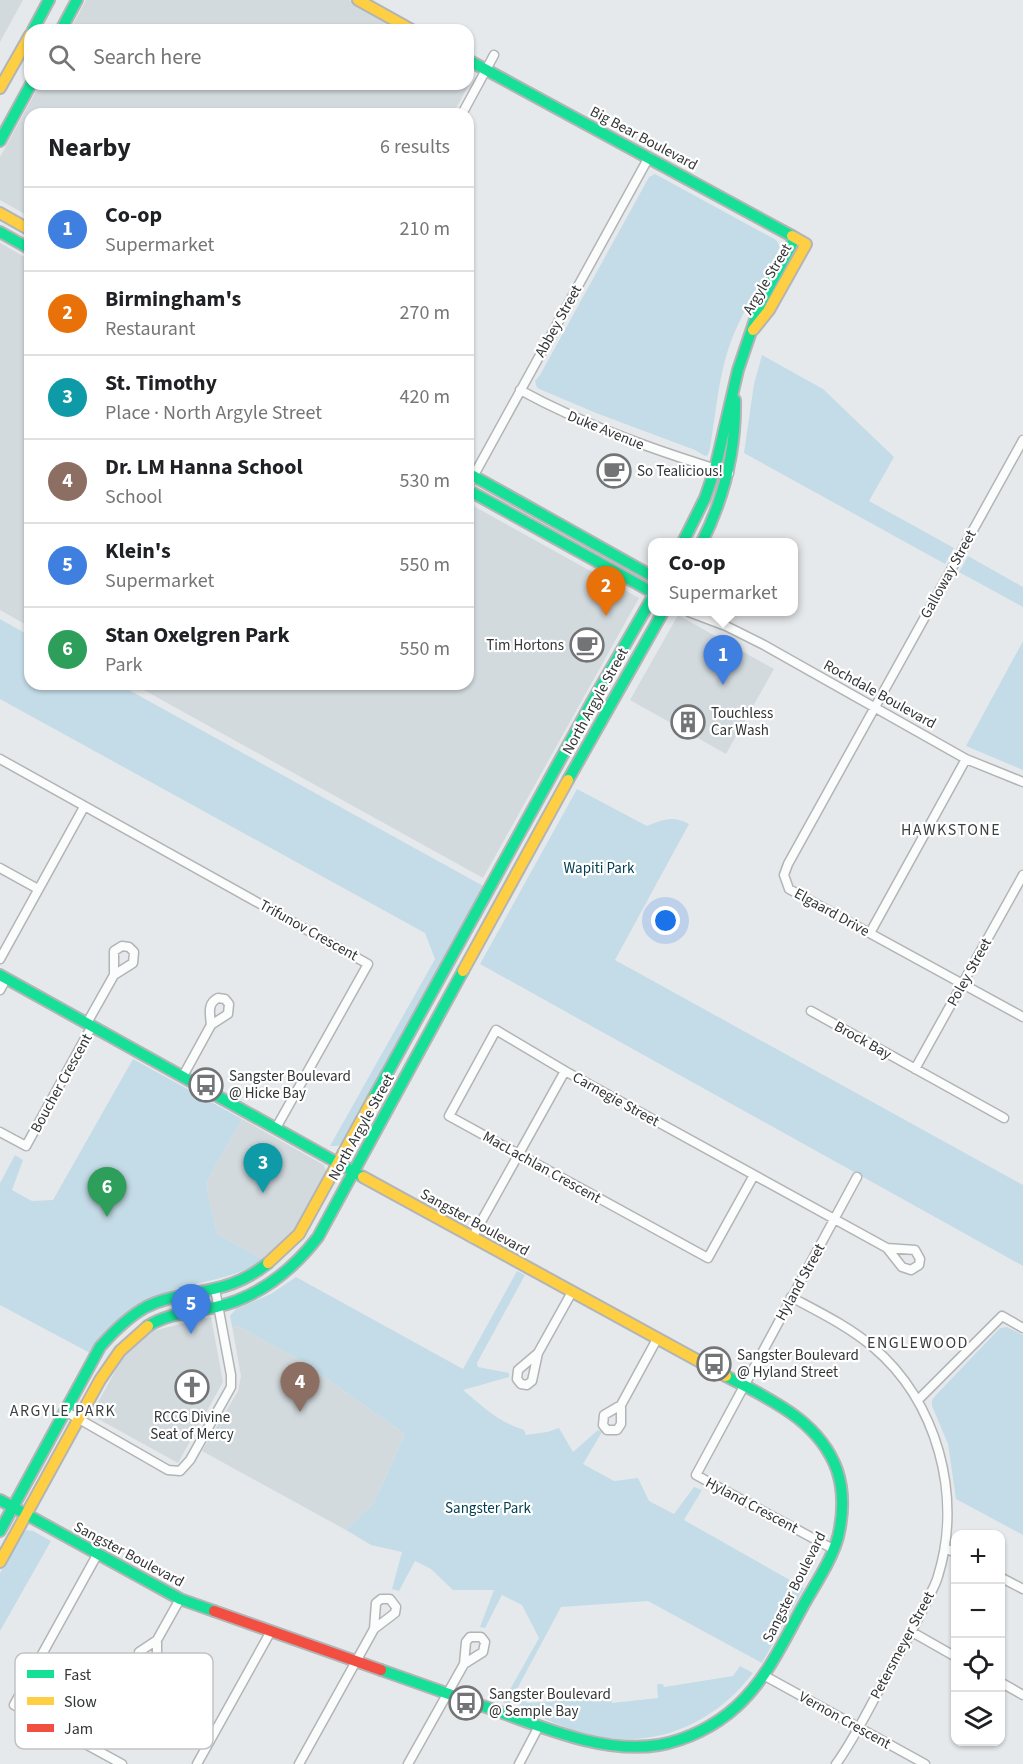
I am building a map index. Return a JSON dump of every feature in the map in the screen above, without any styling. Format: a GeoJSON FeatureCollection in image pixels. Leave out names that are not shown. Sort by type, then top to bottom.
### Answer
{"type":"FeatureCollection","features":[{"type":"Feature","properties":{"kind":"street"},"geometry":{"type":"LineString","coordinates":[[36,24],[49,0]]}},
{"type":"Feature","properties":{"kind":"street"},"geometry":{"type":"LineString","coordinates":[[64,24],[77,0]]}},
{"type":"Feature","properties":{"kind":"street"},"geometry":{"type":"LineString","coordinates":[[358,0],[401,24]]}},
{"type":"Feature","properties":{"kind":"street"},"geometry":{"type":"LineString","coordinates":[[0,88],[24,46]]}},
{"type":"Feature","properties":{"kind":"street"},"geometry":{"type":"LineString","coordinates":[[465,108],[494,55]]}},
{"type":"Feature","properties":{"kind":"street","name":"Big Bear Boulevard"},"geometry":{"type":"LineString","coordinates":[[474,63],[806,244]]}},
{"type":"Feature","properties":{"kind":"street"},"geometry":{"type":"LineString","coordinates":[[0,141],[28,90]]}},
{"type":"Feature","properties":{"kind":"street","name":"Abbey Street"},"geometry":{"type":"LineString","coordinates":[[474,472],[649,158]]}},
{"type":"Feature","properties":{"kind":"street"},"geometry":{"type":"LineString","coordinates":[[0,213],[24,227]]}},
{"type":"Feature","properties":{"kind":"street"},"geometry":{"type":"LineString","coordinates":[[0,232],[24,246]]}},
{"type":"Feature","properties":{"kind":"street","name":"Argyle Street"},"geometry":{"type":"LineString","coordinates":[[685,538],[705,498],[715,469],[738,370],[761,302],[795,238]]}},
{"type":"Feature","properties":{"kind":"street","name":"Argyle Street"},"geometry":{"type":"LineString","coordinates":[[753,330],[769,310],[806,244]]}},
{"type":"Feature","properties":{"kind":"street","name":"Duke Avenue"},"geometry":{"type":"LineString","coordinates":[[520,390],[574,418],[650,448],[729,473]]}},
{"type":"Feature","properties":{"kind":"street","name":"Argyle Street"},"geometry":{"type":"LineString","coordinates":[[704,538],[729,473],[736,442],[735,390]]}},
{"type":"Feature","properties":{"kind":"street","name":"Galloway Street"},"geometry":{"type":"LineString","coordinates":[[874,708],[1023,440]]}},
{"type":"Feature","properties":{"kind":"street"},"geometry":{"type":"LineString","coordinates":[[474,484],[648,574]]}},
{"type":"Feature","properties":{"kind":"street"},"geometry":{"type":"LineString","coordinates":[[474,484],[648,590]]}},
{"type":"Feature","properties":{"kind":"street","name":"North Argyle Street"},"geometry":{"type":"LineString","coordinates":[[0,1531],[100,1347],[124,1321],[150,1305],[172,1297],[215,1289],[253,1274],[270,1264],[285,1251],[299,1234],[648,605]]}},
{"type":"Feature","properties":{"kind":"street","name":"North Argyle Street"},"geometry":{"type":"LineString","coordinates":[[0,1562],[119,1350],[133,1337],[161,1319],[219,1306],[250,1296],[266,1287],[293,1267],[318,1237],[566,783],[661,616]]}},
{"type":"Feature","properties":{"kind":"street","name":"Rochdale Boulevard"},"geometry":{"type":"LineString","coordinates":[[700,616],[726,626],[966,759],[1023,782]]}},
{"type":"Feature","properties":{"kind":"street","name":"Rochdale Boulevard"},"geometry":{"type":"LineString","coordinates":[[715,616],[726,626]]}},
{"type":"Feature","properties":{"kind":"street","name":"Elgaard Drive"},"geometry":{"type":"LineString","coordinates":[[874,708],[788,864],[784,875],[789,889],[1023,1017]]}},
{"type":"Feature","properties":{"kind":"street","name":"Trifunov Crescent"},"geometry":{"type":"LineString","coordinates":[[0,759],[368,964],[276,1128]]}},
{"type":"Feature","properties":{"kind":"street"},"geometry":{"type":"LineString","coordinates":[[870,933],[966,759]]}},
{"type":"Feature","properties":{"kind":"street"},"geometry":{"type":"LineString","coordinates":[[0,958],[84,807]]}},
{"type":"Feature","properties":{"kind":"street"},"geometry":{"type":"LineString","coordinates":[[0,868],[38,889]]}},
{"type":"Feature","properties":{"kind":"street","name":"Poley Street"},"geometry":{"type":"LineString","coordinates":[[915,1069],[1023,874]]}},
{"type":"Feature","properties":{"kind":"street"},"geometry":{"type":"LineString","coordinates":[[90,1024],[114,975]]}},
{"type":"Feature","properties":{"kind":"street"},"geometry":{"type":"LineString","coordinates":[[0,990],[3,977]]}},
{"type":"Feature","properties":{"kind":"street","name":"Sangster Boulevard"},"geometry":{"type":"LineString","coordinates":[[0,1500],[180,1599],[591,1743],[648,1746],[675,1742],[720,1721],[748,1696],[765,1676],[833,1549],[841,1524],[842,1498],[833,1459],[820,1439],[787,1409],[472,1238],[3,977]]}},
{"type":"Feature","properties":{"kind":"street","name":"Brock Bay"},"geometry":{"type":"LineString","coordinates":[[811,1011],[1004,1118]]}},
{"type":"Feature","properties":{"kind":"street","name":"Boucher Crescent"},"geometry":{"type":"LineString","coordinates":[[0,1132],[26,1146],[90,1024]]}},
{"type":"Feature","properties":{"kind":"street"},"geometry":{"type":"LineString","coordinates":[[183,1076],[211,1025]]}},
{"type":"Feature","properties":{"kind":"street","name":"MacLachlan Crescent"},"geometry":{"type":"LineString","coordinates":[[565,1071],[496,1030],[449,1116],[708,1258],[754,1175]]}},
{"type":"Feature","properties":{"kind":"street","name":"Carnegie Street"},"geometry":{"type":"LineString","coordinates":[[472,1238],[565,1071],[887,1248]]}},
{"type":"Feature","properties":{"kind":"street","name":"Hyland Street"},"geometry":{"type":"LineString","coordinates":[[744,1386],[858,1177]]}},
{"type":"Feature","properties":{"kind":"street"},"geometry":{"type":"LineString","coordinates":[[65,1411],[168,1470],[180,1472],[190,1460],[231,1387],[231,1374],[215,1289]]}},
{"type":"Feature","properties":{"kind":"street"},"geometry":{"type":"LineString","coordinates":[[538,1353],[572,1292]]}},
{"type":"Feature","properties":{"kind":"street","name":"Petersmeyer Street"},"geometry":{"type":"LineString","coordinates":[[791,1297],[838,1322],[874,1348],[900,1376],[918,1400],[937,1442],[946,1481],[945,1548],[938,1577],[912,1632],[836,1764]]}},
{"type":"Feature","properties":{"kind":"street"},"geometry":{"type":"LineString","coordinates":[[918,1400],[1002,1316],[1023,1328]]}},
{"type":"Feature","properties":{"kind":"street"},"geometry":{"type":"LineString","coordinates":[[621,1404],[657,1339]]}},
{"type":"Feature","properties":{"kind":"street","name":"Hyland Crescent"},"geometry":{"type":"LineString","coordinates":[[744,1386],[696,1474],[833,1549]]}},
{"type":"Feature","properties":{"kind":"street"},"geometry":{"type":"LineString","coordinates":[[945,1548],[951,1551]]}},
{"type":"Feature","properties":{"kind":"street"},"geometry":{"type":"LineString","coordinates":[[43,1653],[97,1555]]}},
{"type":"Feature","properties":{"kind":"street"},"geometry":{"type":"LineString","coordinates":[[1005,1580],[1023,1589]]}},
{"type":"Feature","properties":{"kind":"street"},"geometry":{"type":"LineString","coordinates":[[157,1640],[180,1599]]}},
{"type":"Feature","properties":{"kind":"street"},"geometry":{"type":"LineString","coordinates":[[299,1764],[374,1629]]}},
{"type":"Feature","properties":{"kind":"street"},"geometry":{"type":"LineString","coordinates":[[213,1737],[271,1631]]}},
{"type":"Feature","properties":{"kind":"street"},"geometry":{"type":"LineString","coordinates":[[912,1632],[951,1654]]}},
{"type":"Feature","properties":{"kind":"street"},"geometry":{"type":"LineString","coordinates":[[409,1764],[464,1664]]}},
{"type":"Feature","properties":{"kind":"street","name":"Vernon Crescent"},"geometry":{"type":"LineString","coordinates":[[765,1676],[925,1764]]}},
{"type":"Feature","properties":{"kind":"street"},"geometry":{"type":"LineString","coordinates":[[1005,1685],[1023,1695]]}},
{"type":"Feature","properties":{"kind":"street"},"geometry":{"type":"LineString","coordinates":[[519,1764],[538,1726]]}},
{"type":"Feature","properties":{"kind":"street"},"geometry":{"type":"LineString","coordinates":[[95,1749],[122,1764]]}},
{"type":"Feature","properties":{"kind":"street"},"geometry":{"type":"LineString","coordinates":[[198,1764],[206,1749]]}},
{"type":"Feature","properties":{"kind":"shaded area"},"geometry":{"type":"Polygon","coordinates":[[[0,0],[23,0],[0,42],[0,0]]]}},
{"type":"Feature","properties":{"kind":"shaded area"},"geometry":{"type":"Polygon","coordinates":[[[86,0],[349,0],[394,24],[73,24],[86,0]]]}},
{"type":"Feature","properties":{"kind":"shaded area"},"geometry":{"type":"Polygon","coordinates":[[[37,90],[466,90],[456,108],[27,108],[37,90]]]}},
{"type":"Feature","properties":{"kind":"shaded area"},"geometry":{"type":"Polygon","coordinates":[[[24,113],[24,214],[0,200],[0,157],[24,113]]]}},
{"type":"Feature","properties":{"kind":"shaded area"},"geometry":{"type":"Polygon","coordinates":[[[0,243],[24,257],[24,624],[0,610],[0,243]]]}},
{"type":"Feature","properties":{"kind":"shaded area"},"geometry":{"type":"Polygon","coordinates":[[[474,506],[639,598],[483,878],[144,690],[474,690],[474,506]]]}},
{"type":"Feature","properties":{"kind":"shaded area"},"geometry":{"type":"Polygon","coordinates":[[[677,616],[774,669],[726,754],[630,700],[677,616]]]}},
{"type":"Feature","properties":{"kind":"shaded area"},"geometry":{"type":"Polygon","coordinates":[[[242,1119],[324,1165],[327,1174],[299,1226],[264,1260],[217,1234],[206,1183],[242,1119]]]}},
{"type":"Feature","properties":{"kind":"shaded area"},"geometry":{"type":"Polygon","coordinates":[[[211,1317],[223,1382],[178,1463],[91,1415],[123,1357],[152,1331],[211,1317]]]}},
{"type":"Feature","properties":{"kind":"shaded area"},"geometry":{"type":"Polygon","coordinates":[[[232,1326],[238,1326],[302,1361],[405,1434],[374,1503],[346,1530],[202,1451],[238,1391],[241,1376],[232,1326]]]}},
{"type":"Feature","properties":{"kind":"green space"},"geometry":{"type":"Polygon","coordinates":[[[655,174],[776,240],[780,246],[731,341],[719,387],[710,448],[708,455],[705,456],[695,450],[537,388],[535,381],[649,177],[655,174]]]}},
{"type":"Feature","properties":{"kind":"green space"},"geometry":{"type":"Polygon","coordinates":[[[762,355],[823,389],[894,457],[869,501],[954,548],[945,564],[744,453],[754,384],[762,355]]]}},
{"type":"Feature","properties":{"kind":"green space"},"geometry":{"type":"Polygon","coordinates":[[[968,556],[1023,587],[1023,607],[959,572],[968,556]]]}},
{"type":"Feature","properties":{"kind":"green space"},"geometry":{"type":"Polygon","coordinates":[[[0,619],[24,633],[24,690],[129,690],[485,887],[344,1143],[330,1146],[435,959],[425,933],[0,699],[0,619]]]}},
{"type":"Feature","properties":{"kind":"green space"},"geometry":{"type":"Polygon","coordinates":[[[1023,641],[1023,770],[966,746],[1023,641]]]}},
{"type":"Feature","properties":{"kind":"green space","name":"Wapiti Park"},"geometry":{"type":"Polygon","coordinates":[[[577,789],[647,826],[673,819],[689,824],[615,960],[1023,1185],[1023,1266],[480,964],[577,789]]]}},
{"type":"Feature","properties":{"kind":"green space"},"geometry":{"type":"Polygon","coordinates":[[[133,1059],[242,1119],[206,1183],[217,1234],[264,1260],[235,1274],[168,1292],[139,1305],[114,1324],[90,1353],[0,1305],[0,1183],[15,1155],[23,1160],[12,1190],[32,1201],[53,1200],[133,1059]]]}},
{"type":"Feature","properties":{"kind":"green space","name":"Sangster Park"},"geometry":{"type":"Polygon","coordinates":[[[517,1271],[525,1275],[477,1363],[478,1367],[509,1373],[509,1377],[463,1390],[499,1418],[524,1430],[526,1435],[559,1428],[573,1452],[598,1430],[602,1432],[583,1464],[614,1481],[638,1478],[649,1501],[674,1514],[694,1487],[702,1490],[684,1520],[804,1588],[762,1663],[648,1601],[561,1607],[509,1704],[503,1702],[539,1638],[522,1605],[502,1595],[485,1628],[480,1627],[494,1590],[453,1590],[431,1569],[415,1561],[399,1591],[392,1589],[402,1552],[371,1545],[346,1530],[374,1503],[405,1434],[302,1361],[238,1326],[232,1326],[230,1316],[236,1309],[271,1294],[296,1277],[463,1369],[517,1271]]]}},
{"type":"Feature","properties":{"kind":"green space"},"geometry":{"type":"Polygon","coordinates":[[[1007,1327],[1023,1335],[1023,1535],[956,1499],[948,1444],[932,1406],[932,1400],[936,1395],[1000,1328],[1007,1327]]]}},
{"type":"Feature","properties":{"kind":"green space"},"geometry":{"type":"Polygon","coordinates":[[[26,1530],[33,1531],[51,1541],[0,1631],[0,1573],[20,1536],[26,1530]]]}},
{"type":"Feature","properties":{"kind":"green space"},"geometry":{"type":"Polygon","coordinates":[[[740,1666],[753,1673],[719,1707],[700,1720],[658,1736],[635,1739],[587,1734],[518,1708],[523,1699],[527,1703],[611,1698],[612,1703],[658,1698],[657,1684],[663,1684],[664,1687],[733,1676],[740,1666]]]}},
{"type":"Feature","properties":{"kind":"traffic: fast"},"geometry":{"type":"LineString","coordinates":[[36,24],[49,0]]}},
{"type":"Feature","properties":{"kind":"traffic: fast"},"geometry":{"type":"LineString","coordinates":[[64,24],[77,0]]}},
{"type":"Feature","properties":{"kind":"traffic: fast"},"geometry":{"type":"LineString","coordinates":[[474,63],[792,236]]}},
{"type":"Feature","properties":{"kind":"traffic: fast"},"geometry":{"type":"LineString","coordinates":[[0,141],[28,90]]}},
{"type":"Feature","properties":{"kind":"traffic: fast"},"geometry":{"type":"LineString","coordinates":[[0,232],[24,246]]}},
{"type":"Feature","properties":{"kind":"traffic: fast"},"geometry":{"type":"LineString","coordinates":[[685,538],[705,498],[715,469],[738,370],[761,302],[795,238]]}},
{"type":"Feature","properties":{"kind":"traffic: fast"},"geometry":{"type":"LineString","coordinates":[[704,538],[717,508],[728,473],[734,437],[735,400]]}},
{"type":"Feature","properties":{"kind":"traffic: fast"},"geometry":{"type":"LineString","coordinates":[[474,476],[648,574]]}},
{"type":"Feature","properties":{"kind":"traffic: fast"},"geometry":{"type":"LineString","coordinates":[[474,493],[648,590]]}},
{"type":"Feature","properties":{"kind":"traffic: fast"},"geometry":{"type":"LineString","coordinates":[[373,1099],[648,605]]}},
{"type":"Feature","properties":{"kind":"traffic: fast"},"geometry":{"type":"LineString","coordinates":[[568,780],[661,616]]}},
{"type":"Feature","properties":{"kind":"traffic: fast"},"geometry":{"type":"LineString","coordinates":[[148,1326],[173,1316],[232,1303],[246,1297],[285,1272],[308,1250],[318,1237],[463,971]]}},
{"type":"Feature","properties":{"kind":"traffic: fast"},"geometry":{"type":"LineString","coordinates":[[0,975],[363,1177]]}},
{"type":"Feature","properties":{"kind":"traffic: fast"},"geometry":{"type":"LineString","coordinates":[[0,1531],[100,1347],[116,1330],[133,1315],[154,1303],[228,1285],[249,1276],[268,1263]]}},
{"type":"Feature","properties":{"kind":"traffic: fast"},"geometry":{"type":"LineString","coordinates":[[381,1670],[556,1732],[618,1746],[639,1747],[680,1740],[710,1726],[728,1714],[747,1696],[766,1672],[827,1564],[838,1537],[842,1504],[837,1470],[818,1437],[791,1413],[726,1376]]}},
{"type":"Feature","properties":{"kind":"traffic: fast"},"geometry":{"type":"LineString","coordinates":[[0,1500],[180,1599],[214,1611]]}},
{"type":"Feature","properties":{"kind":"traffic: slow"},"geometry":{"type":"LineString","coordinates":[[358,0],[401,24]]}},
{"type":"Feature","properties":{"kind":"traffic: slow"},"geometry":{"type":"LineString","coordinates":[[0,88],[24,46]]}},
{"type":"Feature","properties":{"kind":"traffic: slow"},"geometry":{"type":"LineString","coordinates":[[0,213],[24,227]]}},
{"type":"Feature","properties":{"kind":"traffic: slow"},"geometry":{"type":"LineString","coordinates":[[753,330],[769,310],[806,244],[792,236]]}},
{"type":"Feature","properties":{"kind":"traffic: slow"},"geometry":{"type":"LineString","coordinates":[[463,971],[568,780]]}},
{"type":"Feature","properties":{"kind":"traffic: slow"},"geometry":{"type":"LineString","coordinates":[[268,1263],[299,1234],[373,1099]]}},
{"type":"Feature","properties":{"kind":"traffic: slow"},"geometry":{"type":"LineString","coordinates":[[363,1177],[726,1376]]}},
{"type":"Feature","properties":{"kind":"traffic: slow"},"geometry":{"type":"LineString","coordinates":[[0,1562],[100,1380],[120,1351],[148,1326]]}},
{"type":"Feature","properties":{"kind":"traffic: jam"},"geometry":{"type":"LineString","coordinates":[[214,1611],[381,1670]]}},
{"type":"Feature","properties":{"kind":"place","name":"So Tealicious!"},"geometry":{"type":"Point","coordinates":[614,471]}},
{"type":"Feature","properties":{"kind":"place","name":"Birmingham's"},"geometry":{"type":"Point","coordinates":[606,616]}},
{"type":"Feature","properties":{"kind":"place","name":"Tim Hortons"},"geometry":{"type":"Point","coordinates":[587,645]}},
{"type":"Feature","properties":{"kind":"place","name":"Co-op"},"geometry":{"type":"Point","coordinates":[723,685]}},
{"type":"Feature","properties":{"kind":"place","name":"Touchless Car Wash"},"geometry":{"type":"Point","coordinates":[688,722]}},
{"type":"Feature","properties":{"kind":"place","name":"Sangster Boulevard @ Hicke Bay"},"geometry":{"type":"Point","coordinates":[206,1085]}},
{"type":"Feature","properties":{"kind":"place","name":"St. Timothy"},"geometry":{"type":"Point","coordinates":[263,1193]}},
{"type":"Feature","properties":{"kind":"place","name":"Stan Oxelgren Park"},"geometry":{"type":"Point","coordinates":[107,1217]}},
{"type":"Feature","properties":{"kind":"place","name":"Klein's"},"geometry":{"type":"Point","coordinates":[191,1334]}},
{"type":"Feature","properties":{"kind":"place","name":"Sangster Boulevard @ Hyland Street"},"geometry":{"type":"Point","coordinates":[714,1364]}},
{"type":"Feature","properties":{"kind":"place","name":"RCCG Divine Seat of Mercy"},"geometry":{"type":"Point","coordinates":[192,1387]}},
{"type":"Feature","properties":{"kind":"place","name":"Dr. LM Hanna School"},"geometry":{"type":"Point","coordinates":[300,1412]}},
{"type":"Feature","properties":{"kind":"place","name":"Sangster Boulevard @ Semple Bay"},"geometry":{"type":"Point","coordinates":[466,1703]}},
{"type":"Feature","properties":{"kind":"district","name":"HAWKSTONE"},"geometry":{"type":"Point","coordinates":[951,829]}},
{"type":"Feature","properties":{"kind":"district","name":"ENGLEWOOD"},"geometry":{"type":"Point","coordinates":[918,1342]}},
{"type":"Feature","properties":{"kind":"district","name":"ARGYLE PARK"},"geometry":{"type":"Point","coordinates":[63,1410]}}]}
